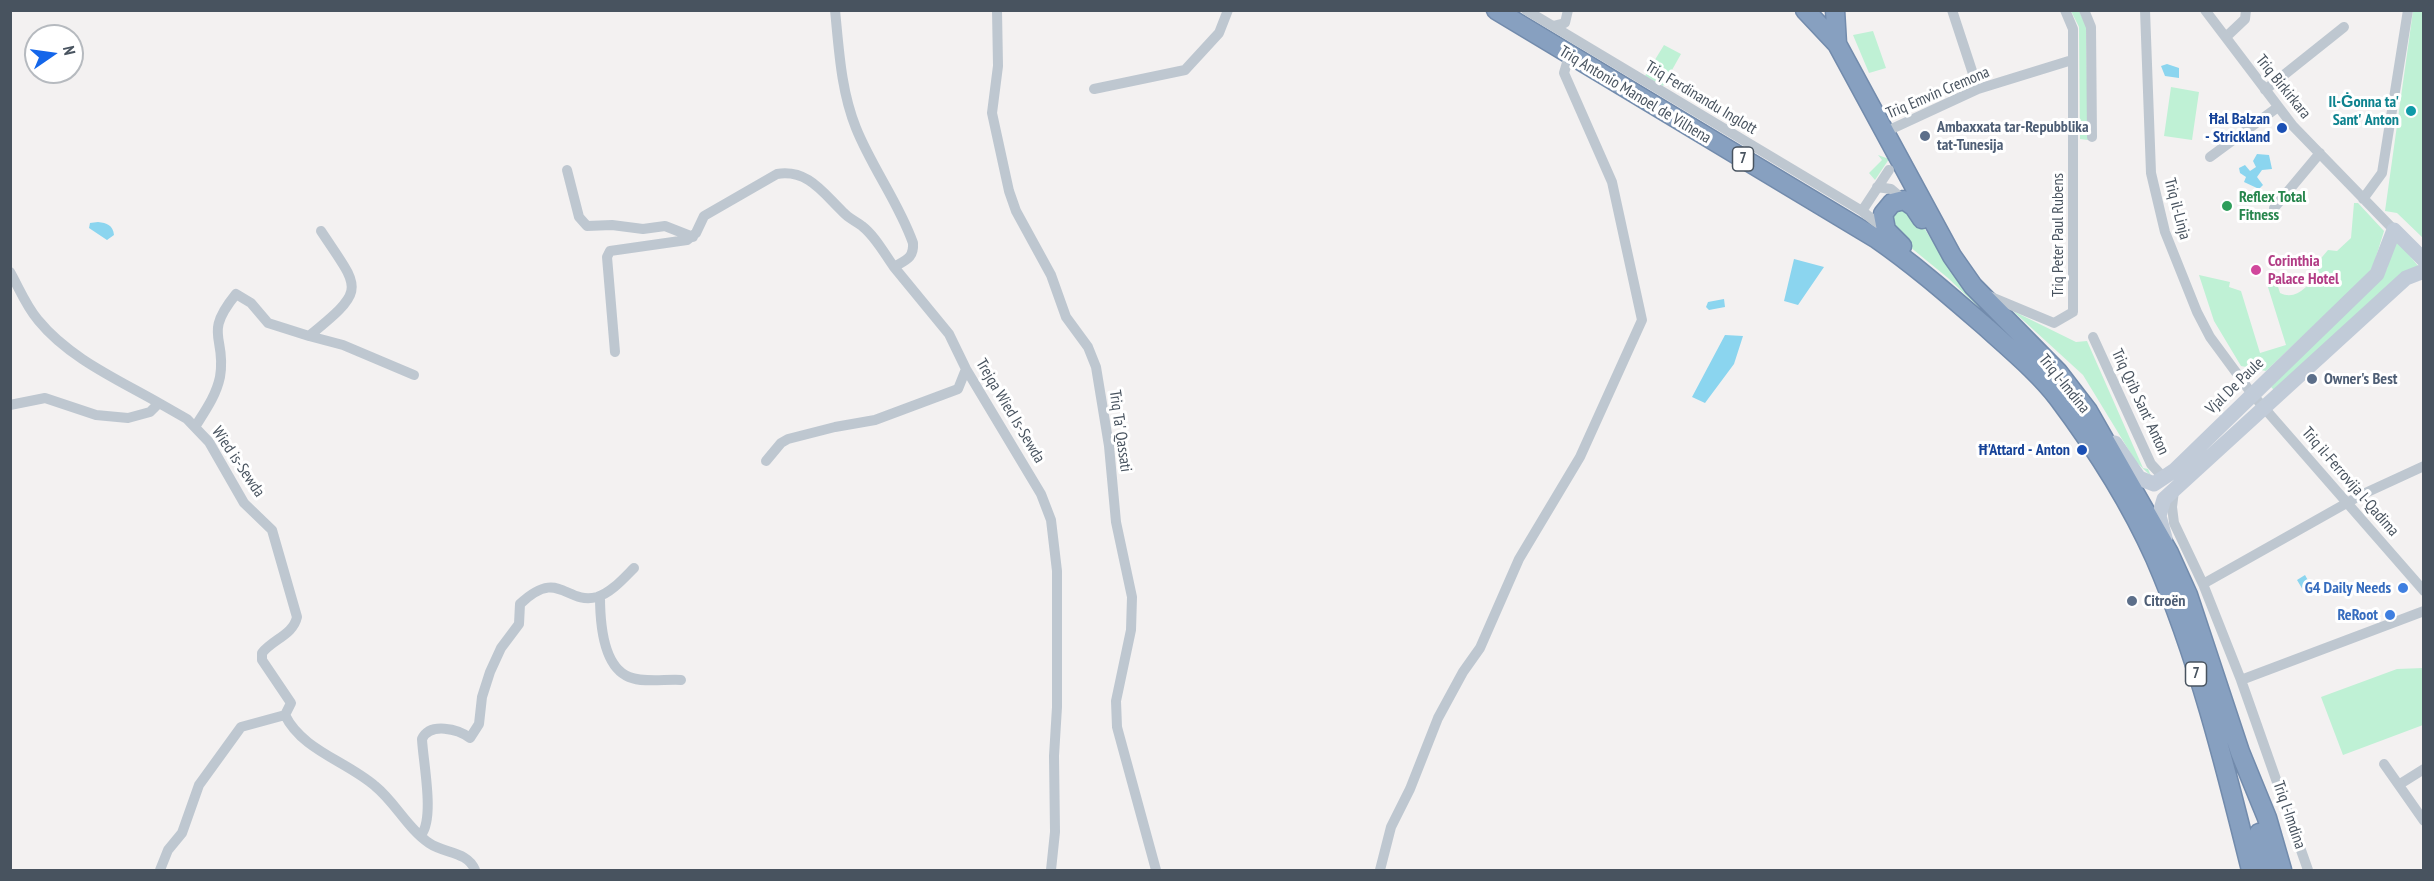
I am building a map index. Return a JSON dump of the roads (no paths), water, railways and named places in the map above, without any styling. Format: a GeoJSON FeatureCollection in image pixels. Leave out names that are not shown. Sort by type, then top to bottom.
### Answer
{"type":"FeatureCollection","features":[{"type":"Feature","properties":{"kind":"highway","name":"Triq Antonio Manoel de Vilhena"},"geometry":{"type":"LineString","coordinates":[[1496,10],[1569,56],[1877,239],[1915,265],[2030,366],[2058,398],[2116,487],[2154,555],[2175,606],[2228,777],[2251,870]]}},
{"type":"Feature","properties":{"kind":"highway"},"geometry":{"type":"LineString","coordinates":[[1805,10],[1837,44]]}},
{"type":"Feature","properties":{"kind":"highway"},"geometry":{"type":"LineString","coordinates":[[1835,10],[1837,44]]}},
{"type":"Feature","properties":{"kind":"highway","name":"Triq l-Imdina"},"geometry":{"type":"LineString","coordinates":[[1837,44],[1889,131],[1927,214],[1977,289],[2058,372],[2088,411],[2169,553],[2188,595],[2240,752],[2267,818],[2282,870]]}},
{"type":"Feature","properties":{"kind":"highway"},"geometry":{"type":"LineString","coordinates":[[1977,289],[1914,207],[1904,200],[1892,203],[1883,214],[1886,230],[1937,273],[2000,332],[2030,366]]}},
{"type":"Feature","properties":{"kind":"highway","name":"Triq l-Imdina"},"geometry":{"type":"LineString","coordinates":[[2240,752],[2268,870]]}},
{"type":"Feature","properties":{"kind":"main road","name":"Vjal De Paule"},"geometry":{"type":"LineString","coordinates":[[2164,478],[2175,470],[2377,274],[2394,230]]}},
{"type":"Feature","properties":{"kind":"main road"},"geometry":{"type":"LineString","coordinates":[[2394,230],[2424,260]]}},
{"type":"Feature","properties":{"kind":"main road"},"geometry":{"type":"LineString","coordinates":[[2169,553],[2159,516],[2164,499],[2406,278],[2424,271]]}},
{"type":"Feature","properties":{"kind":"main road"},"geometry":{"type":"LineString","coordinates":[[2088,411],[2102,425],[2139,478],[2154,483],[2164,478]]}},
{"type":"Feature","properties":{"kind":"street"},"geometry":{"type":"LineString","coordinates":[[835,10],[843,80],[853,120],[873,166],[913,243],[914,252],[909,259],[894,267]]}},
{"type":"Feature","properties":{"kind":"street","name":"Triq Ta' Qassati"},"geometry":{"type":"LineString","coordinates":[[997,10],[998,66],[992,113],[1009,191],[1016,211],[1051,275],[1066,317],[1088,347],[1096,367],[1109,446],[1116,522],[1132,597],[1131,630],[1116,701],[1117,727],[1156,870]]}},
{"type":"Feature","properties":{"kind":"street"},"geometry":{"type":"LineString","coordinates":[[1094,89],[1185,70],[1219,33],[1228,10]]}},
{"type":"Feature","properties":{"kind":"street","name":"Triq Ferdinandu Inglott"},"geometry":{"type":"LineString","coordinates":[[1526,10],[1862,212],[1886,230]]}},
{"type":"Feature","properties":{"kind":"street"},"geometry":{"type":"LineString","coordinates":[[1553,26],[1565,23],[1568,10]]}},
{"type":"Feature","properties":{"kind":"street"},"geometry":{"type":"LineString","coordinates":[[1952,10],[1978,89]]}},
{"type":"Feature","properties":{"kind":"street","name":"Triq Peter Paul Rubens"},"geometry":{"type":"LineString","coordinates":[[1977,289],[2054,323],[2073,312],[2073,29],[2065,10]]}},
{"type":"Feature","properties":{"kind":"street"},"geometry":{"type":"LineString","coordinates":[[2084,10],[2091,27],[2092,137]]}},
{"type":"Feature","properties":{"kind":"street","name":"Triq il-Linja"},"geometry":{"type":"LineString","coordinates":[[2145,10],[2151,173],[2165,232],[2210,337],[2252,394]]}},
{"type":"Feature","properties":{"kind":"street","name":"Triq Birkirkara"},"geometry":{"type":"LineString","coordinates":[[2205,10],[2278,107],[2394,230]]}},
{"type":"Feature","properties":{"kind":"street"},"geometry":{"type":"LineString","coordinates":[[2226,37],[2245,19],[2246,10]]}},
{"type":"Feature","properties":{"kind":"street"},"geometry":{"type":"LineString","coordinates":[[2363,199],[2382,173],[2408,10]]}},
{"type":"Feature","properties":{"kind":"street"},"geometry":{"type":"LineString","coordinates":[[2265,90],[2344,27]]}},
{"type":"Feature","properties":{"kind":"street"},"geometry":{"type":"LineString","coordinates":[[1380,870],[1391,827],[1410,789],[1438,718],[1463,672],[1480,648],[1520,559],[1580,457],[1641,320],[1612,182],[1564,73],[1569,56]]}},
{"type":"Feature","properties":{"kind":"street","name":"Triq Emvin Cremona"},"geometry":{"type":"LineString","coordinates":[[1889,131],[1978,89],[2072,60]]}},
{"type":"Feature","properties":{"kind":"street"},"geometry":{"type":"LineString","coordinates":[[2210,157],[2278,107]]}},
{"type":"Feature","properties":{"kind":"street"},"geometry":{"type":"LineString","coordinates":[[2274,208],[2320,153]]}},
{"type":"Feature","properties":{"kind":"street"},"geometry":{"type":"LineString","coordinates":[[567,170],[579,217],[587,226],[612,225],[643,229],[665,226],[693,237]]}},
{"type":"Feature","properties":{"kind":"street"},"geometry":{"type":"LineString","coordinates":[[1862,212],[1889,170]]}},
{"type":"Feature","properties":{"kind":"street","name":"Trejqa Wied Is-Sewda"},"geometry":{"type":"LineString","coordinates":[[693,237],[704,216],[765,180],[789,172],[799,175],[824,191],[844,214],[869,232],[894,267],[943,326],[1041,494],[1054,532],[1058,571],[1058,707],[1054,756],[1055,832],[1051,870]]}},
{"type":"Feature","properties":{"kind":"street"},"geometry":{"type":"LineString","coordinates":[[1877,188],[1891,189],[1904,200]]}},
{"type":"Feature","properties":{"kind":"street"},"geometry":{"type":"LineString","coordinates":[[309,336],[336,315],[353,292],[351,276],[321,231]]}},
{"type":"Feature","properties":{"kind":"street"},"geometry":{"type":"LineString","coordinates":[[615,352],[608,254],[614,250],[676,243],[693,237]]}},
{"type":"Feature","properties":{"kind":"street","name":"Wied is-Sewda"},"geometry":{"type":"LineString","coordinates":[[10,272],[27,305],[46,330],[92,366],[187,419],[216,452],[244,503],[272,530],[296,608],[296,625],[262,652],[266,668],[291,703],[285,715],[292,730],[301,738],[365,777],[389,799],[421,836],[434,846],[462,856],[470,861],[476,870]]}},
{"type":"Feature","properties":{"kind":"street"},"geometry":{"type":"LineString","coordinates":[[195,427],[214,397],[220,375],[216,333],[221,313],[236,294],[251,303],[268,324],[343,345],[414,375]]}},
{"type":"Feature","properties":{"kind":"street","name":"Triq Qrib Sant' Anton"},"geometry":{"type":"LineString","coordinates":[[2093,337],[2151,464],[2164,478]]}},
{"type":"Feature","properties":{"kind":"street"},"geometry":{"type":"LineString","coordinates":[[766,461],[788,439],[840,425],[875,420],[958,389],[966,369]]}},
{"type":"Feature","properties":{"kind":"street","name":"Triq il-Ferrovija l-Qadima"},"geometry":{"type":"LineString","coordinates":[[2252,394],[2350,503],[2424,591]]}},
{"type":"Feature","properties":{"kind":"street"},"geometry":{"type":"LineString","coordinates":[[10,405],[45,398],[96,415],[128,418],[150,412],[159,403]]}},
{"type":"Feature","properties":{"kind":"street"},"geometry":{"type":"LineString","coordinates":[[2204,584],[2361,495],[2424,466]]}},
{"type":"Feature","properties":{"kind":"street","name":"Triq l-Imdina"},"geometry":{"type":"LineString","coordinates":[[2174,491],[2172,507],[2174,523],[2204,584],[2241,680],[2308,870]]}},
{"type":"Feature","properties":{"kind":"street"},"geometry":{"type":"LineString","coordinates":[[421,836],[427,825],[425,756],[422,739],[432,730],[457,729],[470,738],[476,731],[485,683],[501,648],[519,624],[520,604],[528,596],[549,587],[558,587],[583,597],[600,596],[634,568]]}},
{"type":"Feature","properties":{"kind":"street"},"geometry":{"type":"LineString","coordinates":[[600,596],[603,635],[610,655],[619,670],[628,677],[639,680],[681,680]]}},
{"type":"Feature","properties":{"kind":"street"},"geometry":{"type":"LineString","coordinates":[[2241,680],[2424,611]]}},
{"type":"Feature","properties":{"kind":"street"},"geometry":{"type":"LineString","coordinates":[[160,870],[168,850],[182,833],[199,785],[241,727],[285,715]]}},
{"type":"Feature","properties":{"kind":"street"},"geometry":{"type":"LineString","coordinates":[[2384,764],[2424,821]]}},
{"type":"Feature","properties":{"kind":"street"},"geometry":{"type":"LineString","coordinates":[[2400,784],[2424,769]]}},
{"type":"Feature","properties":{"kind":"water"},"geometry":{"type":"Polygon","coordinates":[[[2167,64],[2179,68],[2179,78],[2165,76],[2161,66],[2167,64]]]}},
{"type":"Feature","properties":{"kind":"water"},"geometry":{"type":"Polygon","coordinates":[[[2257,154],[2269,155],[2272,169],[2262,170],[2257,177],[2263,185],[2259,189],[2244,182],[2246,177],[2240,173],[2239,168],[2245,165],[2250,171],[2256,167],[2253,161],[2257,154]]]}},
{"type":"Feature","properties":{"kind":"water"},"geometry":{"type":"Polygon","coordinates":[[[98,222],[109,225],[114,235],[107,240],[89,228],[90,223],[98,222]]]}},
{"type":"Feature","properties":{"kind":"water"},"geometry":{"type":"Polygon","coordinates":[[[1794,259],[1824,267],[1798,305],[1784,301],[1794,259]]]}},
{"type":"Feature","properties":{"kind":"water"},"geometry":{"type":"Polygon","coordinates":[[[1724,299],[1725,307],[1709,310],[1706,307],[1708,302],[1724,299]]]}},
{"type":"Feature","properties":{"kind":"water"},"geometry":{"type":"Polygon","coordinates":[[[1725,335],[1743,336],[1734,364],[1705,403],[1692,397],[1725,335]]]}},
{"type":"Feature","properties":{"kind":"water"},"geometry":{"type":"Polygon","coordinates":[[[2305,575],[2314,591],[2306,595],[2297,580],[2305,575]]]}},
{"type":"Feature","properties":{"kind":"place","name":"Il-Ġonna ta' Sant' Anton"},"geometry":{"type":"Point","coordinates":[2411,111]}},
{"type":"Feature","properties":{"kind":"place","name":"Ħal Balzan - Strickland"},"geometry":{"type":"Point","coordinates":[2282,128]}},
{"type":"Feature","properties":{"kind":"place","name":"Ambaxxata tar-Repubblika tat-Tunesija"},"geometry":{"type":"Point","coordinates":[1925,136]}},
{"type":"Feature","properties":{"kind":"place","name":"Reflex Total Fitness"},"geometry":{"type":"Point","coordinates":[2227,206]}},
{"type":"Feature","properties":{"kind":"place","name":"Corinthia Palace Hotel"},"geometry":{"type":"Point","coordinates":[2256,270]}},
{"type":"Feature","properties":{"kind":"place","name":"Owner's Best"},"geometry":{"type":"Point","coordinates":[2312,379]}},
{"type":"Feature","properties":{"kind":"place","name":"Ħ'Attard - Anton"},"geometry":{"type":"Point","coordinates":[2082,450]}},
{"type":"Feature","properties":{"kind":"place","name":"G4 Daily Needs"},"geometry":{"type":"Point","coordinates":[2403,588]}},
{"type":"Feature","properties":{"kind":"place","name":"Citroën"},"geometry":{"type":"Point","coordinates":[2132,601]}},
{"type":"Feature","properties":{"kind":"place","name":"ReRoot"},"geometry":{"type":"Point","coordinates":[2390,615]}}]}
